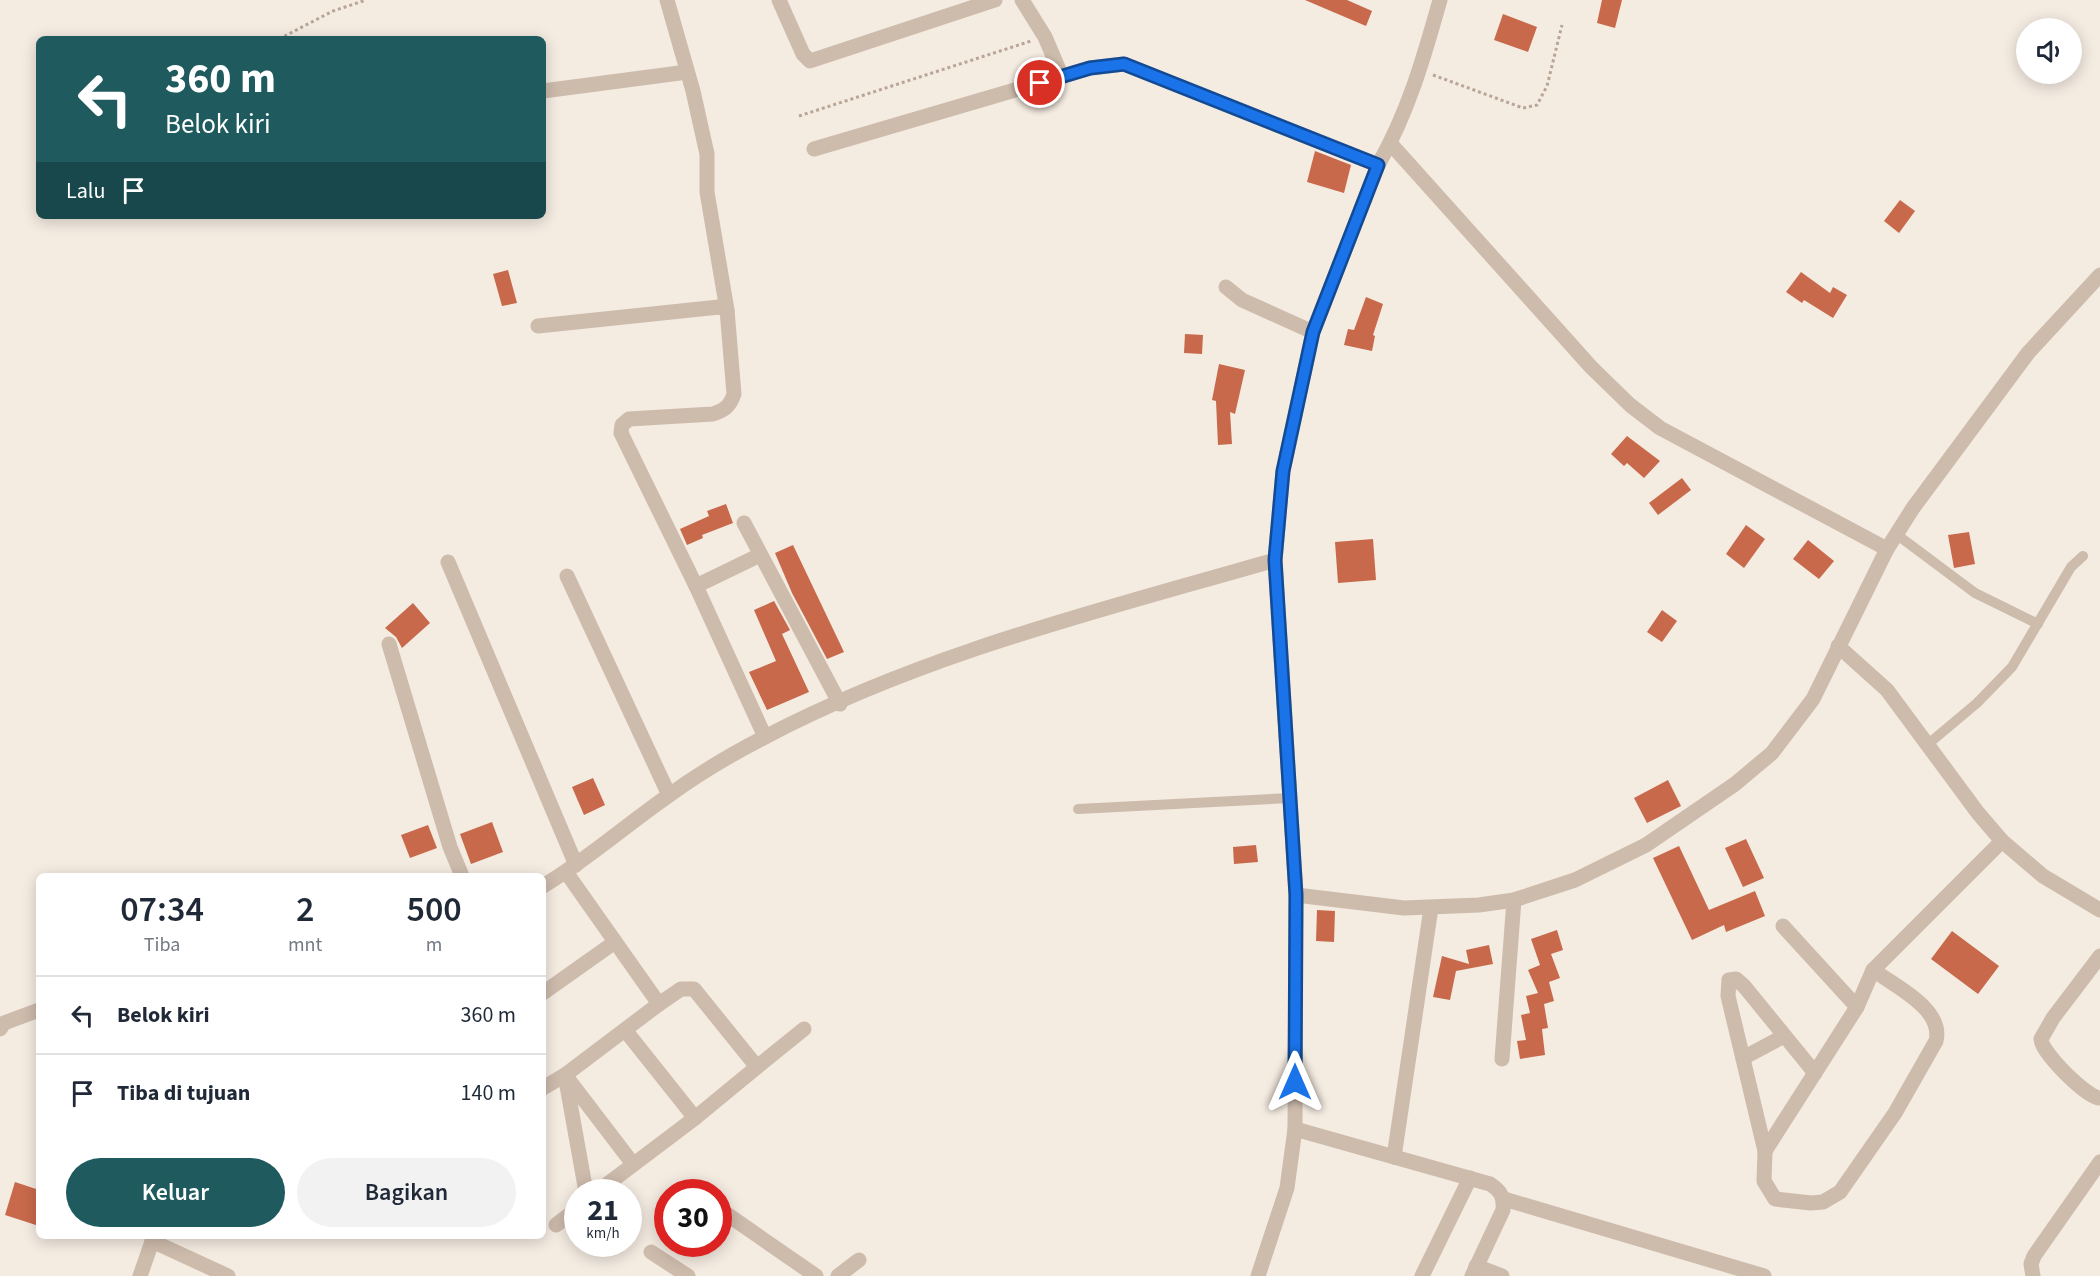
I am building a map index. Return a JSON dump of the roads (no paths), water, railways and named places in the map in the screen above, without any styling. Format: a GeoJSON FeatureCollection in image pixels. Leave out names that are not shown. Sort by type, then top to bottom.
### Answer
{"type":"FeatureCollection","features":[{"type":"Feature","properties":{"kind":"street"},"geometry":{"type":"LineString","coordinates":[[667,0],[707,154],[707,192],[713,215],[727,310],[734,394],[730,404],[724,410],[713,414],[629,419],[621,429],[765,737]]}},
{"type":"Feature","properties":{"kind":"street"},"geometry":{"type":"LineString","coordinates":[[779,0],[803,54],[810,61],[995,0]]}},
{"type":"Feature","properties":{"kind":"street"},"geometry":{"type":"LineString","coordinates":[[1022,0],[1044,37],[1062,77]]}},
{"type":"Feature","properties":{"kind":"street"},"geometry":{"type":"LineString","coordinates":[[1258,1276],[1287,1188],[1295,1129],[1296,895],[1275,560],[1283,471],[1313,332],[1378,165],[1390,143],[1420,70],[1440,0]]}},
{"type":"Feature","properties":{"kind":"street"},"geometry":{"type":"LineString","coordinates":[[814,149],[1090,68],[1124,64],[1378,165]]}},
{"type":"Feature","properties":{"kind":"street"},"geometry":{"type":"LineString","coordinates":[[546,91],[687,72]]}},
{"type":"Feature","properties":{"kind":"street"},"geometry":{"type":"LineString","coordinates":[[1390,143],[1591,367],[1630,405],[1660,428],[1887,549]]}},
{"type":"Feature","properties":{"kind":"street"},"geometry":{"type":"LineString","coordinates":[[1296,895],[1374,906],[1431,908],[1514,900],[1575,880],[1646,845],[1735,784],[1772,753],[1813,699],[1887,549],[1913,508],[2028,353],[2100,275]]}},
{"type":"Feature","properties":{"kind":"street"},"geometry":{"type":"LineString","coordinates":[[1226,287],[1242,300],[1313,332]]}},
{"type":"Feature","properties":{"kind":"street"},"geometry":{"type":"LineString","coordinates":[[538,326],[719,307],[727,310]]}},
{"type":"Feature","properties":{"kind":"street"},"geometry":{"type":"LineString","coordinates":[[744,523],[840,704]]}},
{"type":"Feature","properties":{"kind":"street"},"geometry":{"type":"LineString","coordinates":[[696,586],[760,555]]}},
{"type":"Feature","properties":{"kind":"street"},"geometry":{"type":"LineString","coordinates":[[546,884],[571,869],[669,795],[765,737],[916,670],[987,644],[1275,560]]}},
{"type":"Feature","properties":{"kind":"street"},"geometry":{"type":"LineString","coordinates":[[448,562],[571,869],[615,942],[659,1004]]}},
{"type":"Feature","properties":{"kind":"street"},"geometry":{"type":"LineString","coordinates":[[567,576],[669,795]]}},
{"type":"Feature","properties":{"kind":"street"},"geometry":{"type":"LineString","coordinates":[[389,644],[447,837],[461,873]]}},
{"type":"Feature","properties":{"kind":"street"},"geometry":{"type":"LineString","coordinates":[[1838,646],[1887,690],[2002,841],[2043,876],[2100,910]]}},
{"type":"Feature","properties":{"kind":"street"},"geometry":{"type":"LineString","coordinates":[[1765,1151],[1857,1007],[1873,970],[2002,841]]}},
{"type":"Feature","properties":{"kind":"street"},"geometry":{"type":"LineString","coordinates":[[1502,1059],[1514,900]]}},
{"type":"Feature","properties":{"kind":"street"},"geometry":{"type":"LineString","coordinates":[[1394,1157],[1431,908]]}},
{"type":"Feature","properties":{"kind":"street"},"geometry":{"type":"LineString","coordinates":[[1783,926],[1857,1007]]}},
{"type":"Feature","properties":{"kind":"street"},"geometry":{"type":"LineString","coordinates":[[546,991],[615,942]]}},
{"type":"Feature","properties":{"kind":"street"},"geometry":{"type":"LineString","coordinates":[[2100,956],[2053,1018],[2041,1039],[2046,1053],[2088,1093],[2100,1098]]}},
{"type":"Feature","properties":{"kind":"street"},"geometry":{"type":"LineString","coordinates":[[1815,1073],[1744,986],[1736,979],[1729,980],[1728,996],[1765,1151],[1764,1181],[1775,1199],[1823,1202],[1840,1192],[1895,1113],[1929,1054],[1938,1032],[1933,1016],[1873,970]]}},
{"type":"Feature","properties":{"kind":"street"},"geometry":{"type":"LineString","coordinates":[[546,1086],[565,1075],[681,989],[694,989],[757,1067]]}},
{"type":"Feature","properties":{"kind":"street"},"geometry":{"type":"LineString","coordinates":[[0,1029],[4,1023],[36,1011]]}},
{"type":"Feature","properties":{"kind":"street"},"geometry":{"type":"LineString","coordinates":[[614,1179],[695,1118],[804,1029]]}},
{"type":"Feature","properties":{"kind":"street"},"geometry":{"type":"LineString","coordinates":[[626,1030],[695,1118]]}},
{"type":"Feature","properties":{"kind":"street"},"geometry":{"type":"LineString","coordinates":[[1743,1058],[1784,1036]]}},
{"type":"Feature","properties":{"kind":"street"},"geometry":{"type":"LineString","coordinates":[[565,1075],[633,1164]]}},
{"type":"Feature","properties":{"kind":"street"},"geometry":{"type":"LineString","coordinates":[[565,1075],[584,1179]]}},
{"type":"Feature","properties":{"kind":"street"},"geometry":{"type":"LineString","coordinates":[[1295,1129],[1470,1178],[1498,1189],[1504,1199],[1503,1210],[1474,1271],[1502,1276]]}},
{"type":"Feature","properties":{"kind":"street"},"geometry":{"type":"LineString","coordinates":[[2033,1276],[2031,1264],[2034,1256],[2100,1162]]}},
{"type":"Feature","properties":{"kind":"street"},"geometry":{"type":"LineString","coordinates":[[1422,1276],[1470,1178]]}},
{"type":"Feature","properties":{"kind":"street"},"geometry":{"type":"LineString","coordinates":[[1504,1199],[1764,1276]]}},
{"type":"Feature","properties":{"kind":"street"},"geometry":{"type":"LineString","coordinates":[[732,1218],[816,1276]]}},
{"type":"Feature","properties":{"kind":"street"},"geometry":{"type":"LineString","coordinates":[[556,1225],[564,1219]]}},
{"type":"Feature","properties":{"kind":"street"},"geometry":{"type":"LineString","coordinates":[[140,1276],[153,1239],[228,1276]]}},
{"type":"Feature","properties":{"kind":"street"},"geometry":{"type":"LineString","coordinates":[[651,1252],[688,1276]]}},
{"type":"Feature","properties":{"kind":"street"},"geometry":{"type":"LineString","coordinates":[[838,1276],[859,1260]]}},
{"type":"Feature","properties":{"kind":"lane"},"geometry":{"type":"LineString","coordinates":[[1896,534],[1975,593],[2038,624]]}},
{"type":"Feature","properties":{"kind":"lane"},"geometry":{"type":"LineString","coordinates":[[1927,745],[1977,703],[2012,667],[2071,567],[2083,556]]}},
{"type":"Feature","properties":{"kind":"lane"},"geometry":{"type":"LineString","coordinates":[[1078,809],[1290,798]]}}]}
